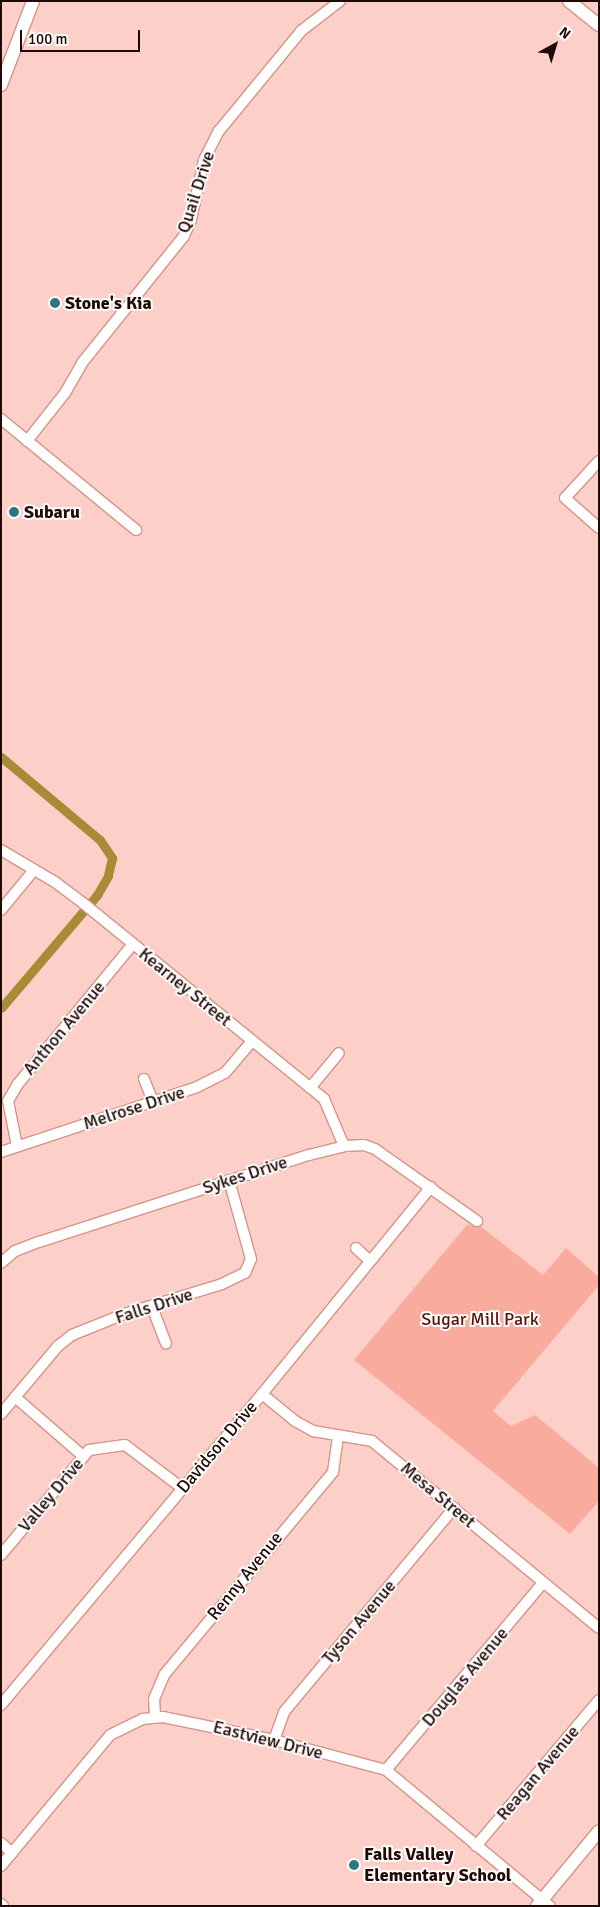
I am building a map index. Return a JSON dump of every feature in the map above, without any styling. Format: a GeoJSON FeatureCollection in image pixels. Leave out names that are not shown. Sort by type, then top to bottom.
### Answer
{"type":"FeatureCollection","features":[{"type":"Feature","properties":{"kind":"main road"},"geometry":{"type":"LineString","coordinates":[[1,85],[33,1]]}},
{"type":"Feature","properties":{"kind":"main road"},"geometry":{"type":"LineString","coordinates":[[569,1],[599,26]]}},
{"type":"Feature","properties":{"kind":"main road"},"geometry":{"type":"LineString","coordinates":[[543,1904],[599,1831]]}},
{"type":"Feature","properties":{"kind":"street","name":"Quail Drive"},"geometry":{"type":"LineString","coordinates":[[27,441],[65,393],[82,363],[184,236],[191,220],[204,160],[219,131],[301,31],[340,1]]}},
{"type":"Feature","properties":{"kind":"street"},"geometry":{"type":"LineString","coordinates":[[1,419],[136,530]]}},
{"type":"Feature","properties":{"kind":"street"},"geometry":{"type":"LineString","coordinates":[[599,460],[565,498],[599,528]]}},
{"type":"Feature","properties":{"kind":"street","name":"Kearney Street"},"geometry":{"type":"LineString","coordinates":[[1,850],[55,882],[95,912],[324,1099],[344,1146]]}},
{"type":"Feature","properties":{"kind":"street"},"geometry":{"type":"LineString","coordinates":[[1,910],[34,870]]}},
{"type":"Feature","properties":{"kind":"street","name":"Anthon Avenue"},"geometry":{"type":"LineString","coordinates":[[17,1146],[7,1111],[8,1101],[18,1084],[133,944]]}},
{"type":"Feature","properties":{"kind":"street","name":"Melrose Drive"},"geometry":{"type":"LineString","coordinates":[[1,1152],[198,1088],[225,1073],[252,1041]]}},
{"type":"Feature","properties":{"kind":"street"},"geometry":{"type":"LineString","coordinates":[[310,1088],[339,1053]]}},
{"type":"Feature","properties":{"kind":"street"},"geometry":{"type":"LineString","coordinates":[[144,1079],[153,1102]]}},
{"type":"Feature","properties":{"kind":"street","name":"Sykes Drive"},"geometry":{"type":"LineString","coordinates":[[1,1263],[15,1251],[39,1242],[230,1180],[344,1146],[364,1145],[374,1149],[431,1187],[477,1221]]}},
{"type":"Feature","properties":{"kind":"street","name":"Falls Drive"},"geometry":{"type":"LineString","coordinates":[[1,1414],[58,1346],[72,1335],[124,1314],[152,1307],[222,1284],[245,1273],[252,1259],[230,1180]]}},
{"type":"Feature","properties":{"kind":"street","name":"Davidson Drive"},"geometry":{"type":"LineString","coordinates":[[1,1705],[262,1394],[431,1187]]}},
{"type":"Feature","properties":{"kind":"street"},"geometry":{"type":"LineString","coordinates":[[356,1248],[370,1261]]}},
{"type":"Feature","properties":{"kind":"street"},"geometry":{"type":"LineString","coordinates":[[152,1307],[166,1343]]}},
{"type":"Feature","properties":{"kind":"street","name":"Mesa Street"},"geometry":{"type":"LineString","coordinates":[[262,1394],[294,1421],[313,1431],[338,1437],[362,1437],[372,1441],[599,1628]]}},
{"type":"Feature","properties":{"kind":"street"},"geometry":{"type":"LineString","coordinates":[[15,1397],[84,1456]]}},
{"type":"Feature","properties":{"kind":"street","name":"Renny Avenue"},"geometry":{"type":"LineString","coordinates":[[154,1716],[154,1699],[164,1675],[333,1472],[338,1437]]}},
{"type":"Feature","properties":{"kind":"street","name":"Valley Drive"},"geometry":{"type":"LineString","coordinates":[[1,1555],[89,1450],[106,1446],[125,1445],[182,1488]]}},
{"type":"Feature","properties":{"kind":"street","name":"Tyson Avenue"},"geometry":{"type":"LineString","coordinates":[[274,1740],[284,1712],[454,1508]]}},
{"type":"Feature","properties":{"kind":"street","name":"Douglas Avenue"},"geometry":{"type":"LineString","coordinates":[[386,1770],[543,1583]]}},
{"type":"Feature","properties":{"kind":"street","name":"Reagan Avenue"},"geometry":{"type":"LineString","coordinates":[[476,1846],[599,1700]]}},
{"type":"Feature","properties":{"kind":"street"},"geometry":{"type":"LineString","coordinates":[[1,1866],[110,1735],[122,1727],[154,1716]]}},
{"type":"Feature","properties":{"kind":"street","name":"Eastview Drive"},"geometry":{"type":"LineString","coordinates":[[154,1716],[274,1740],[386,1770],[543,1904]]}},
{"type":"Feature","properties":{"kind":"street"},"geometry":{"type":"LineString","coordinates":[[1,1844],[12,1852]]}},
{"type":"Feature","properties":{"kind":"green space","name":"Sugar Mill Park"},"geometry":{"type":"Polygon","coordinates":[[[467,1225],[480,1226],[543,1275],[566,1248],[599,1277],[599,1285],[493,1411],[511,1426],[535,1415],[599,1468],[599,1501],[570,1534],[354,1360],[467,1225]]]}},
{"type":"Feature","properties":{"kind":"waterway"},"geometry":{"type":"LineString","coordinates":[[1,757],[100,840],[112,858],[108,876],[97,895],[1,1008]]}},
{"type":"Feature","properties":{"kind":"place","name":"Stone's Kia"},"geometry":{"type":"Point","coordinates":[55,303]}},
{"type":"Feature","properties":{"kind":"place","name":"Subaru"},"geometry":{"type":"Point","coordinates":[14,512]}},
{"type":"Feature","properties":{"kind":"place","name":"Falls Valley Elementary School"},"geometry":{"type":"Point","coordinates":[354,1865]}}]}
